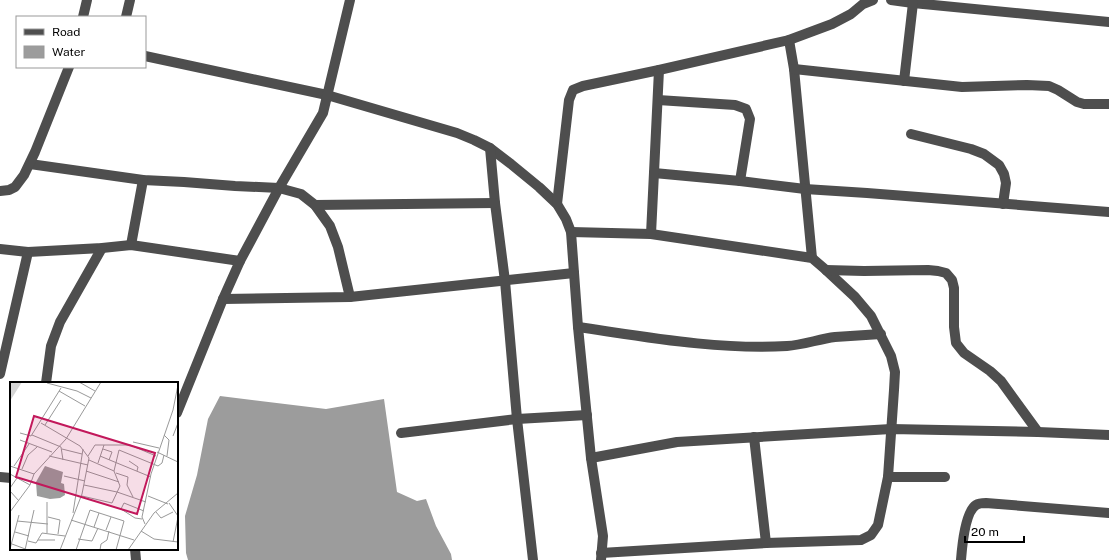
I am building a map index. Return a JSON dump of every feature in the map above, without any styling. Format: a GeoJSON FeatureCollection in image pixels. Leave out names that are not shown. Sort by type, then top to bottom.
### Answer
{"type":"FeatureCollection","features":[{"type":"Feature","properties":{"kind":"street"},"geometry":{"type":"LineString","coordinates":[[83,16],[87,0]]}},
{"type":"Feature","properties":{"kind":"street"},"geometry":{"type":"LineString","coordinates":[[126,16],[130,0]]}},
{"type":"Feature","properties":{"kind":"street"},"geometry":{"type":"LineString","coordinates":[[178,411],[240,261],[279,188],[323,113],[350,0]]}},
{"type":"Feature","properties":{"kind":"street"},"geometry":{"type":"LineString","coordinates":[[557,204],[569,100],[573,90],[583,86],[789,40],[832,24],[851,14],[863,4],[873,0]]}},
{"type":"Feature","properties":{"kind":"street"},"geometry":{"type":"LineString","coordinates":[[891,0],[913,4],[1109,22]]}},
{"type":"Feature","properties":{"kind":"street"},"geometry":{"type":"LineString","coordinates":[[904,81],[913,4]]}},
{"type":"Feature","properties":{"kind":"street"},"geometry":{"type":"LineString","coordinates":[[789,40],[794,69],[812,258]]}},
{"type":"Feature","properties":{"kind":"street"},"geometry":{"type":"LineString","coordinates":[[146,56],[327,95],[474,140],[490,148],[539,187],[557,204],[566,219],[571,232],[578,327],[591,458],[603,536],[601,556],[766,543],[861,540],[871,536],[878,525],[888,476],[895,372],[891,356],[881,334],[871,316],[855,297],[812,258],[651,234],[571,232]]}},
{"type":"Feature","properties":{"kind":"street"},"geometry":{"type":"LineString","coordinates":[[0,192],[15,187],[24,175],[30,164],[69,68]]}},
{"type":"Feature","properties":{"kind":"street"},"geometry":{"type":"LineString","coordinates":[[794,69],[962,88],[1027,85],[1049,86],[1077,102],[1084,104],[1109,104]]}},
{"type":"Feature","properties":{"kind":"street"},"geometry":{"type":"LineString","coordinates":[[651,234],[659,70]]}},
{"type":"Feature","properties":{"kind":"street"},"geometry":{"type":"LineString","coordinates":[[658,100],[735,105],[746,109],[750,119],[740,181]]}},
{"type":"Feature","properties":{"kind":"street"},"geometry":{"type":"LineString","coordinates":[[911,134],[970,149],[984,154],[999,165],[1004,174],[1006,183],[1003,204]]}},
{"type":"Feature","properties":{"kind":"street"},"geometry":{"type":"LineString","coordinates":[[490,148],[495,203],[506,281],[518,419],[533,560]]}},
{"type":"Feature","properties":{"kind":"street"},"geometry":{"type":"LineString","coordinates":[[30,164],[143,180],[279,188],[301,194],[315,205],[330,226],[338,247],[350,297]]}},
{"type":"Feature","properties":{"kind":"street"},"geometry":{"type":"LineString","coordinates":[[654,172],[805,189],[1109,212]]}},
{"type":"Feature","properties":{"kind":"street"},"geometry":{"type":"LineString","coordinates":[[131,245],[143,180]]}},
{"type":"Feature","properties":{"kind":"street"},"geometry":{"type":"LineString","coordinates":[[315,205],[495,203]]}},
{"type":"Feature","properties":{"kind":"street"},"geometry":{"type":"LineString","coordinates":[[0,249],[28,252],[131,245],[240,261]]}},
{"type":"Feature","properties":{"kind":"street"},"geometry":{"type":"LineString","coordinates":[[46,382],[51,346],[60,322],[102,248]]}},
{"type":"Feature","properties":{"kind":"street"},"geometry":{"type":"LineString","coordinates":[[0,374],[28,252]]}},
{"type":"Feature","properties":{"kind":"street"},"geometry":{"type":"LineString","coordinates":[[826,270],[928,270],[946,273],[952,280],[954,288],[954,327],[956,344],[964,353],[990,371],[1001,382],[1038,432]]}},
{"type":"Feature","properties":{"kind":"street"},"geometry":{"type":"LineString","coordinates":[[223,299],[350,297],[574,273]]}},
{"type":"Feature","properties":{"kind":"street"},"geometry":{"type":"LineString","coordinates":[[578,327],[705,345],[734,346],[788,346],[834,337],[881,334]]}},
{"type":"Feature","properties":{"kind":"street"},"geometry":{"type":"LineString","coordinates":[[401,433],[518,419],[587,415]]}},
{"type":"Feature","properties":{"kind":"street"},"geometry":{"type":"LineString","coordinates":[[591,458],[677,442],[891,429],[1109,435]]}},
{"type":"Feature","properties":{"kind":"street"},"geometry":{"type":"LineString","coordinates":[[754,437],[766,543]]}},
{"type":"Feature","properties":{"kind":"street"},"geometry":{"type":"LineString","coordinates":[[888,476],[945,477]]}},
{"type":"Feature","properties":{"kind":"street"},"geometry":{"type":"LineString","coordinates":[[0,477],[10,478]]}},
{"type":"Feature","properties":{"kind":"street"},"geometry":{"type":"LineString","coordinates":[[961,560],[966,526],[970,511],[977,504],[986,503],[1109,513]]}},
{"type":"Feature","properties":{"kind":"street"},"geometry":{"type":"LineString","coordinates":[[135,550],[136,560]]}},
{"type":"Feature","properties":{"kind":"water"},"geometry":{"type":"Polygon","coordinates":[[[220,396],[326,409],[384,399],[397,492],[417,501],[426,499],[436,526],[451,554],[452,560],[188,560],[186,553],[185,516],[197,475],[208,419],[220,396]]]}}]}
